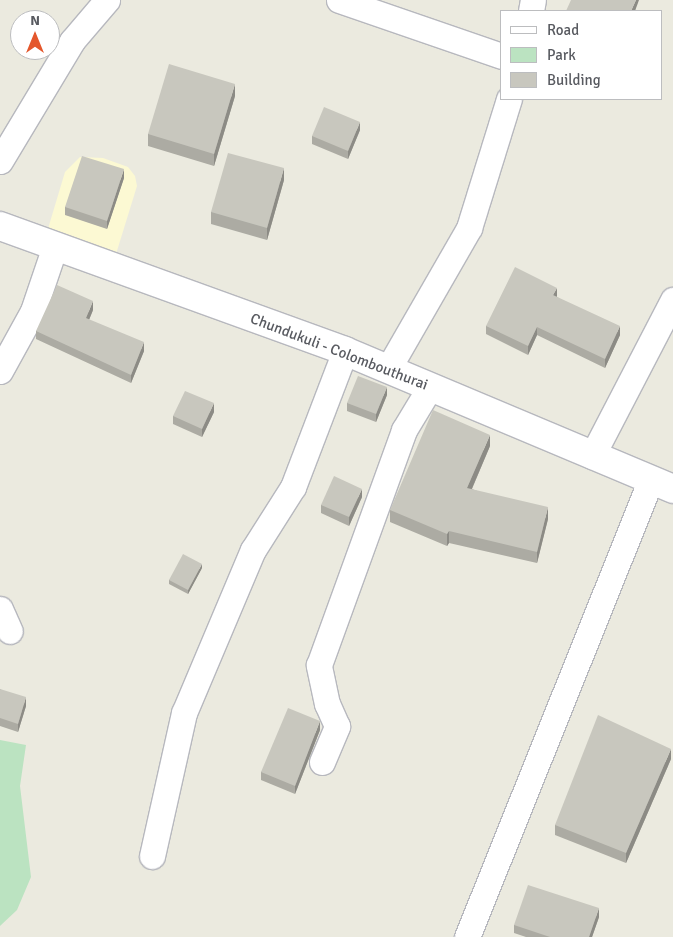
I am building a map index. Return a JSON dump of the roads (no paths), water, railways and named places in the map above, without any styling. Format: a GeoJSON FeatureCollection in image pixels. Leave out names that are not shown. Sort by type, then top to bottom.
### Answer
{"type":"FeatureCollection","features":[{"type":"Feature","properties":{"kind":"main road","name":"Chundukuli - Colombouthurai"},"geometry":{"type":"LineString","coordinates":[[0,226],[345,351],[662,485]]}},
{"type":"Feature","properties":{"kind":"street"},"geometry":{"type":"LineString","coordinates":[[0,161],[72,41],[107,0]]}},
{"type":"Feature","properties":{"kind":"street"},"geometry":{"type":"LineString","coordinates":[[339,0],[500,55]]}},
{"type":"Feature","properties":{"kind":"street"},"geometry":{"type":"LineString","coordinates":[[388,369],[469,228],[509,100]]}},
{"type":"Feature","properties":{"kind":"street"},"geometry":{"type":"LineString","coordinates":[[0,371],[33,311],[55,246]]}},
{"type":"Feature","properties":{"kind":"street"},"geometry":{"type":"LineString","coordinates":[[592,456],[673,300]]}},
{"type":"Feature","properties":{"kind":"street"},"geometry":{"type":"LineString","coordinates":[[152,856],[184,713],[253,550],[293,487],[345,351]]}},
{"type":"Feature","properties":{"kind":"street"},"geometry":{"type":"LineString","coordinates":[[322,762],[337,726],[326,704],[319,665],[404,430],[430,387]]}},
{"type":"Feature","properties":{"kind":"street"},"geometry":{"type":"LineString","coordinates":[[467,937],[662,485]]}}]}
